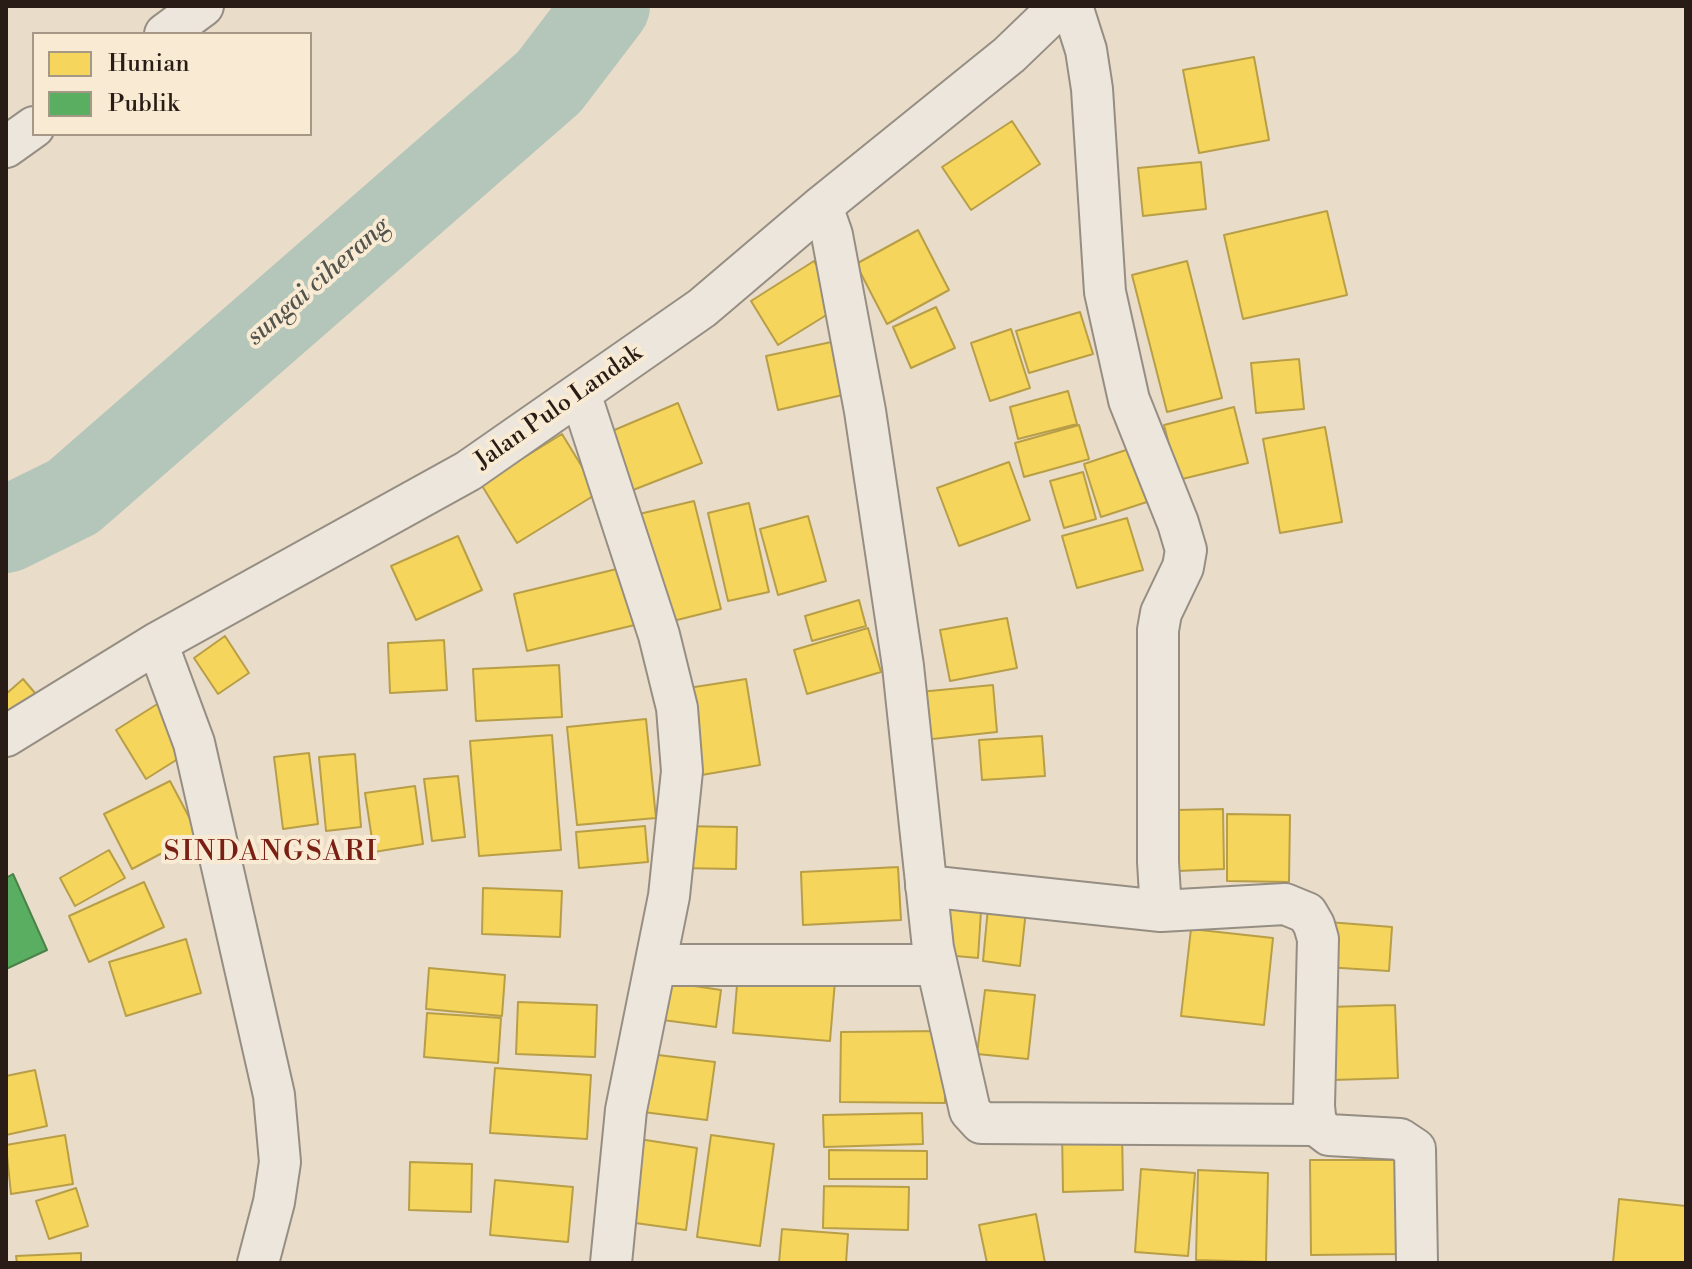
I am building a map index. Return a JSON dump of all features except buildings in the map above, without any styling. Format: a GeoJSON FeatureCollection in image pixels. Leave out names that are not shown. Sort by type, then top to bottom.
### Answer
{"type":"FeatureCollection","features":[{"type":"Feature","properties":{"kind":"street"},"geometry":{"type":"LineString","coordinates":[[168,32],[203,6]]}},
{"type":"Feature","properties":{"kind":"street","name":"Jalan Pulo Landak"},"geometry":{"type":"LineString","coordinates":[[6,736],[157,643],[468,471],[702,308],[1009,55],[1060,6]]}},
{"type":"Feature","properties":{"kind":"street"},"geometry":{"type":"LineString","coordinates":[[1072,6],[1086,50],[1092,89],[1105,292],[1129,400],[1186,550],[1183,567],[1161,613],[1158,630],[1158,862],[1161,911]]}},
{"type":"Feature","properties":{"kind":"street"},"geometry":{"type":"LineString","coordinates":[[6,147],[32,128]]}},
{"type":"Feature","properties":{"kind":"street"},"geometry":{"type":"LineString","coordinates":[[822,206],[832,235],[865,411],[903,666],[936,965],[970,1111],[981,1123],[1316,1125],[1329,1135],[1400,1139],[1415,1149],[1417,1263]]}},
{"type":"Feature","properties":{"kind":"street"},"geometry":{"type":"LineString","coordinates":[[580,393],[659,635],[677,708],[682,771],[669,896],[626,1110],[611,1263]]}},
{"type":"Feature","properties":{"kind":"street"},"geometry":{"type":"LineString","coordinates":[[157,643],[194,743],[274,1095],[280,1162],[274,1202],[258,1263]]}},
{"type":"Feature","properties":{"kind":"street"},"geometry":{"type":"LineString","coordinates":[[926,886],[1161,911],[1285,904],[1307,913],[1318,939],[1316,1125]]}},
{"type":"Feature","properties":{"kind":"street"},"geometry":{"type":"LineString","coordinates":[[656,965],[936,965]]}},
{"type":"Feature","properties":{"kind":"waterway","name":"sungai ciherang"},"geometry":{"type":"LineString","coordinates":[[6,530],[73,497],[549,82],[607,6]]}},
{"type":"Feature","properties":{"kind":"district","name":"SINDANGSARI"},"geometry":{"type":"Point","coordinates":[271,853]}}]}
